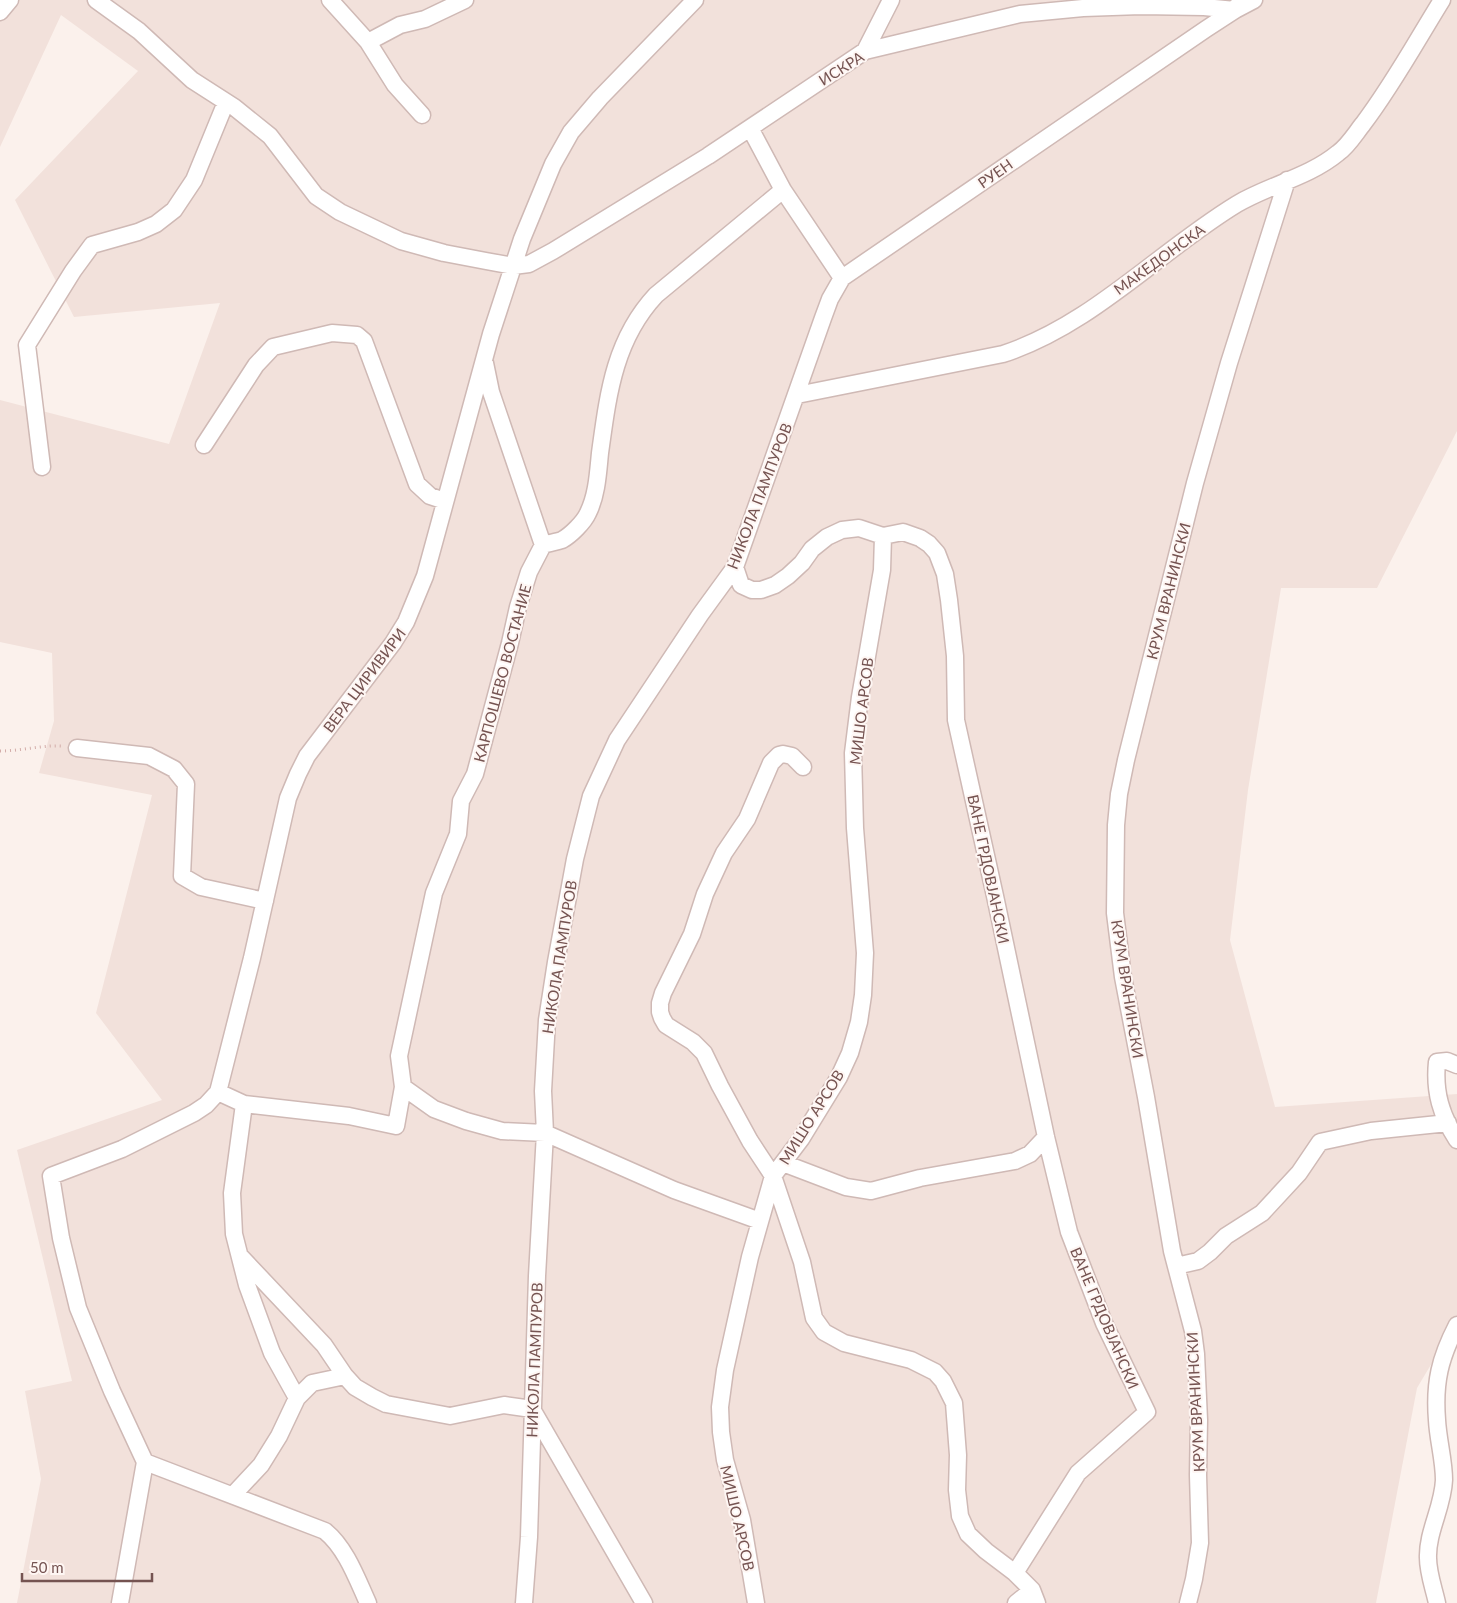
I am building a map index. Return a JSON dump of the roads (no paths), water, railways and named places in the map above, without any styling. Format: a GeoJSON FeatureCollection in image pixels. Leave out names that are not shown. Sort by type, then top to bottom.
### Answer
{"type":"FeatureCollection","features":[{"type":"Feature","properties":{"kind":"street"},"geometry":{"type":"LineString","coordinates":[[0,12],[10,0]]}},
{"type":"Feature","properties":{"kind":"street"},"geometry":{"type":"LineString","coordinates":[[96,0],[138,31],[192,80],[234,107],[270,136],[316,196],[340,212],[401,242],[444,253],[513,266]]}},
{"type":"Feature","properties":{"kind":"street"},"geometry":{"type":"LineString","coordinates":[[330,0],[368,42],[395,85],[422,115]]}},
{"type":"Feature","properties":{"kind":"street"},"geometry":{"type":"LineString","coordinates":[[368,42],[400,25],[425,19],[466,0]]}},
{"type":"Feature","properties":{"kind":"street","name":"ВЕРА ЦИРИВИРИ"},"geometry":{"type":"LineString","coordinates":[[218,1092],[288,798],[307,756],[393,643],[406,622],[425,576],[491,334],[522,239],[553,164],[571,132],[600,98],[696,0]]}},
{"type":"Feature","properties":{"kind":"street"},"geometry":{"type":"LineString","coordinates":[[865,51],[891,0]]}},
{"type":"Feature","properties":{"kind":"street","name":"РУЕН"},"geometry":{"type":"LineString","coordinates":[[797,395],[830,299],[842,278],[1237,5],[1254,0]]}},
{"type":"Feature","properties":{"kind":"street","name":"МАКЕДОНСКА"},"geometry":{"type":"LineString","coordinates":[[797,395],[993,356],[1027,346],[1051,335],[1238,203],[1315,168],[1339,153],[1374,109],[1442,0]]}},
{"type":"Feature","properties":{"kind":"street","name":"ИСКРА"},"geometry":{"type":"LineString","coordinates":[[513,266],[529,264],[553,251],[708,156],[865,51],[1020,14],[1083,8],[1237,5]]}},
{"type":"Feature","properties":{"kind":"street"},"geometry":{"type":"LineString","coordinates":[[42,467],[27,345],[73,271],[92,245],[138,232],[156,224],[174,210],[194,180],[226,102]]}},
{"type":"Feature","properties":{"kind":"street"},"geometry":{"type":"LineString","coordinates":[[750,128],[783,190],[842,278]]}},
{"type":"Feature","properties":{"kind":"street","name":"КРУМ ВРАНИНСКИ"},"geometry":{"type":"LineString","coordinates":[[1188,1603],[1200,1543],[1199,1420],[1196,1354],[1193,1331],[1176,1266],[1123,977],[1115,913],[1115,866],[1119,794],[1195,483],[1229,363],[1287,180]]}},
{"type":"Feature","properties":{"kind":"street"},"geometry":{"type":"LineString","coordinates":[[484,361],[491,392],[543,545],[562,540],[588,514],[597,479],[608,399],[619,354],[635,322],[656,295],[783,190]]}},
{"type":"Feature","properties":{"kind":"street"},"geometry":{"type":"LineString","coordinates":[[204,445],[256,365],[273,347],[332,333],[357,335],[364,341],[417,484],[430,496],[445,501]]}},
{"type":"Feature","properties":{"kind":"street","name":"НИКОЛА ПАМПУРОВ"},"geometry":{"type":"LineString","coordinates":[[524,1603],[530,1537],[532,1409],[545,1133],[544,1091],[547,1020],[574,868],[591,796],[617,740],[700,615],[735,567],[797,395]]}},
{"type":"Feature","properties":{"kind":"street","name":"ВАНЕ ГРДОВЈАНСКИ"},"geometry":{"type":"LineString","coordinates":[[735,567],[741,585],[752,590],[761,590],[775,585],[788,576],[802,563],[812,549],[828,537],[842,530],[859,528],[883,536],[903,532],[920,538],[937,553],[945,574],[955,656],[956,720],[996,896],[1046,1137],[1069,1232],[1104,1323],[1147,1412],[1078,1473],[1016,1573]]}},
{"type":"Feature","properties":{"kind":"street","name":"МИШО АРСОВ"},"geometry":{"type":"LineString","coordinates":[[756,1603],[742,1520],[725,1460],[720,1407],[732,1338],[750,1257],[778,1169],[801,1139],[839,1077],[850,1053],[859,1022],[863,995],[865,953],[855,828],[853,753],[860,697],[882,570],[883,536]]}},
{"type":"Feature","properties":{"kind":"street","name":"КАРПОШЕВО ВОСТАНИЕ"},"geometry":{"type":"LineString","coordinates":[[244,1104],[349,1116],[396,1126],[403,1087],[398,1056],[434,893],[458,834],[461,801],[475,774],[518,607],[529,572],[543,545]]}},
{"type":"Feature","properties":{"kind":"street"},"geometry":{"type":"LineString","coordinates":[[77,748],[149,756],[174,769],[186,784],[182,876],[200,887],[265,901]]}},
{"type":"Feature","properties":{"kind":"street"},"geometry":{"type":"LineString","coordinates":[[803,767],[792,756],[783,754],[771,764],[747,819],[724,853],[704,894],[692,934],[660,1003],[660,1012],[666,1025],[693,1042],[704,1053],[750,1142],[778,1169],[846,1187],[870,1191],[920,1178],[1015,1161],[1030,1154],[1046,1137]]}},
{"type":"Feature","properties":{"kind":"street"},"geometry":{"type":"LineString","coordinates":[[1457,1065],[1447,1061],[1437,1062],[1436,1079],[1442,1112],[1457,1140]]}},
{"type":"Feature","properties":{"kind":"street"},"geometry":{"type":"LineString","coordinates":[[403,1087],[434,1109],[466,1121],[502,1131],[545,1133],[674,1190],[760,1221]]}},
{"type":"Feature","properties":{"kind":"street"},"geometry":{"type":"LineString","coordinates":[[120,1603],[145,1462],[112,1391],[78,1308],[62,1238],[51,1176],[130,1145],[194,1113],[206,1105],[218,1092],[244,1104],[232,1193],[234,1234],[247,1285],[272,1353],[297,1398]]}},
{"type":"Feature","properties":{"kind":"street"},"geometry":{"type":"LineString","coordinates":[[1176,1266],[1198,1261],[1226,1236],[1262,1213],[1299,1173],[1320,1142],[1371,1130],[1448,1123]]}},
{"type":"Feature","properties":{"kind":"street"},"geometry":{"type":"LineString","coordinates":[[778,1169],[814,1318],[824,1332],[844,1343],[911,1360],[935,1372],[950,1392],[954,1402],[958,1455],[957,1490],[960,1516],[968,1534],[986,1551],[1016,1573],[1035,1596],[1016,1603]]}},
{"type":"Feature","properties":{"kind":"street"},"geometry":{"type":"LineString","coordinates":[[239,1255],[324,1345],[345,1376],[355,1387],[372,1398],[386,1404],[450,1416],[504,1405],[532,1409],[644,1603]]}},
{"type":"Feature","properties":{"kind":"street"},"geometry":{"type":"LineString","coordinates":[[1437,1603],[1428,1559],[1430,1541],[1440,1506],[1444,1480],[1437,1420],[1438,1369],[1444,1351],[1457,1325]]}},
{"type":"Feature","properties":{"kind":"street"},"geometry":{"type":"LineString","coordinates":[[233,1495],[261,1465],[279,1436],[297,1398],[312,1382],[345,1376]]}},
{"type":"Feature","properties":{"kind":"street"},"geometry":{"type":"LineString","coordinates":[[145,1462],[325,1531],[334,1538],[353,1571],[368,1603]]}}]}
